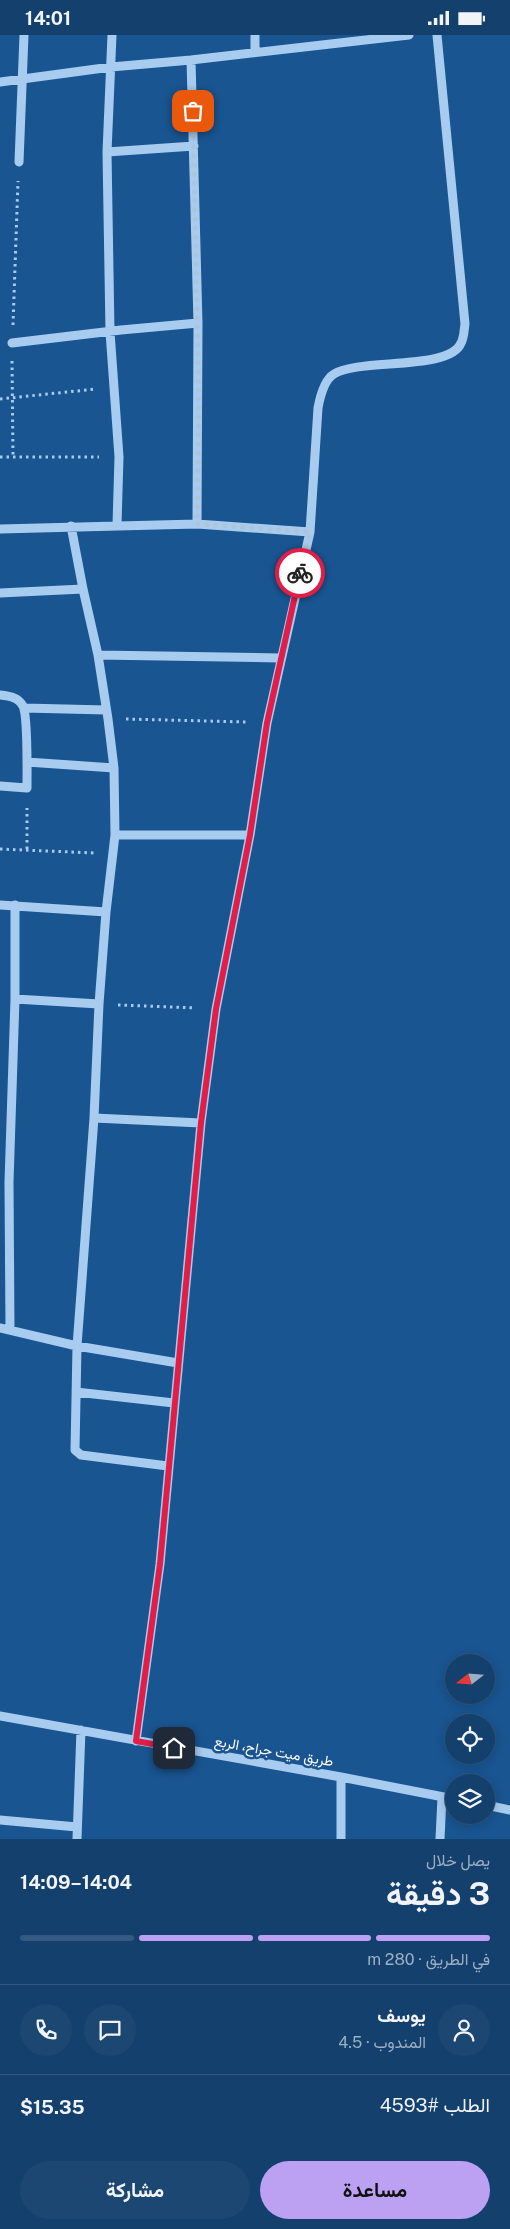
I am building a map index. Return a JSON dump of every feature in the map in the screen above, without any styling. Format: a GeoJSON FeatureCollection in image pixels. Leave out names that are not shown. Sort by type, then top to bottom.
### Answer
{"type":"FeatureCollection","features":[{"type":"Feature","properties":{"kind":"street"},"geometry":{"type":"LineString","coordinates":[[19,162],[24,35]]}},
{"type":"Feature","properties":{"kind":"street"},"geometry":{"type":"LineString","coordinates":[[112,35],[107,152],[110,332],[116,387],[119,457],[118,525]]}},
{"type":"Feature","properties":{"kind":"street"},"geometry":{"type":"LineString","coordinates":[[255,35],[255,52]]}},
{"type":"Feature","properties":{"kind":"street"},"geometry":{"type":"LineString","coordinates":[[0,82],[111,67],[255,52],[330,39],[409,35]]}},
{"type":"Feature","properties":{"kind":"street"},"geometry":{"type":"LineString","coordinates":[[136,1741],[160,1564],[201,1123],[216,1009],[250,835],[267,723],[310,532],[318,408],[321,393],[332,374],[350,368],[421,361],[450,354],[461,345],[465,324],[437,35]]}},
{"type":"Feature","properties":{"kind":"street"},"geometry":{"type":"LineString","coordinates":[[191,60],[198,323],[197,524]]}},
{"type":"Feature","properties":{"kind":"street"},"geometry":{"type":"LineString","coordinates":[[107,152],[194,146]]}},
{"type":"Feature","properties":{"kind":"street"},"geometry":{"type":"LineString","coordinates":[[12,343],[198,323]]}},
{"type":"Feature","properties":{"kind":"street"},"geometry":{"type":"LineString","coordinates":[[0,529],[197,524],[310,532]]}},
{"type":"Feature","properties":{"kind":"street"},"geometry":{"type":"LineString","coordinates":[[72,526],[83,589],[98,655],[107,715],[114,768],[115,835],[106,912],[78,1346],[74,1445],[77,1453],[98,1458],[168,1466]]}},
{"type":"Feature","properties":{"kind":"street"},"geometry":{"type":"LineString","coordinates":[[0,593],[83,589]]}},
{"type":"Feature","properties":{"kind":"street"},"geometry":{"type":"LineString","coordinates":[[98,655],[280,659]]}},
{"type":"Feature","properties":{"kind":"street"},"geometry":{"type":"LineString","coordinates":[[0,695],[15,698],[24,708],[28,762],[27,788],[0,786]]}},
{"type":"Feature","properties":{"kind":"street"},"geometry":{"type":"LineString","coordinates":[[24,708],[107,715]]}},
{"type":"Feature","properties":{"kind":"street"},"geometry":{"type":"LineString","coordinates":[[28,762],[114,768]]}},
{"type":"Feature","properties":{"kind":"street"},"geometry":{"type":"LineString","coordinates":[[115,835],[250,835]]}},
{"type":"Feature","properties":{"kind":"street"},"geometry":{"type":"LineString","coordinates":[[0,905],[106,912]]}},
{"type":"Feature","properties":{"kind":"street"},"geometry":{"type":"LineString","coordinates":[[10,1330],[10,1096],[15,999],[15,905]]}},
{"type":"Feature","properties":{"kind":"street"},"geometry":{"type":"LineString","coordinates":[[15,999],[100,1004]]}},
{"type":"Feature","properties":{"kind":"street"},"geometry":{"type":"LineString","coordinates":[[0,1096],[10,1096]]}},
{"type":"Feature","properties":{"kind":"street"},"geometry":{"type":"LineString","coordinates":[[94,1118],[201,1123]]}},
{"type":"Feature","properties":{"kind":"street"},"geometry":{"type":"LineString","coordinates":[[0,1328],[78,1346],[178,1363]]}},
{"type":"Feature","properties":{"kind":"street"},"geometry":{"type":"LineString","coordinates":[[76,1392],[174,1403]]}},
{"type":"Feature","properties":{"kind":"street","name":"طريق ميت جراح، الربع"},"geometry":{"type":"LineString","coordinates":[[0,1716],[445,1798]]}},
{"type":"Feature","properties":{"kind":"street"},"geometry":{"type":"LineString","coordinates":[[77,1839],[81,1730]]}},
{"type":"Feature","properties":{"kind":"street"},"geometry":{"type":"LineString","coordinates":[[341,1777],[341,1839]]}},
{"type":"Feature","properties":{"kind":"street"},"geometry":{"type":"LineString","coordinates":[[440,1839],[442,1797]]}},
{"type":"Feature","properties":{"kind":"street"},"geometry":{"type":"LineString","coordinates":[[495,1807],[510,1810]]}},
{"type":"Feature","properties":{"kind":"street"},"geometry":{"type":"LineString","coordinates":[[0,1820],[77,1827]]}},
{"type":"Feature","properties":{"kind":"path"},"geometry":{"type":"LineString","coordinates":[[13,456],[12,343],[19,162]]}},
{"type":"Feature","properties":{"kind":"path"},"geometry":{"type":"LineString","coordinates":[[0,399],[116,387]]}},
{"type":"Feature","properties":{"kind":"path"},"geometry":{"type":"LineString","coordinates":[[0,457],[119,457]]}},
{"type":"Feature","properties":{"kind":"path"},"geometry":{"type":"LineString","coordinates":[[107,715],[267,723]]}},
{"type":"Feature","properties":{"kind":"path"},"geometry":{"type":"LineString","coordinates":[[27,788],[27,849]]}},
{"type":"Feature","properties":{"kind":"path"},"geometry":{"type":"LineString","coordinates":[[0,849],[113,854]]}},
{"type":"Feature","properties":{"kind":"path"},"geometry":{"type":"LineString","coordinates":[[100,1004],[216,1009]]}},
{"type":"Feature","properties":{"kind":"way so far"},"geometry":{"type":"LineString","coordinates":[[193,111],[199,409],[197,524],[310,532],[300,573]]}},
{"type":"Feature","properties":{"kind":"route"},"geometry":{"type":"LineString","coordinates":[[174,1748],[136,1741],[160,1564],[201,1123],[216,1009],[250,835],[267,723],[300,573]]}}]}
